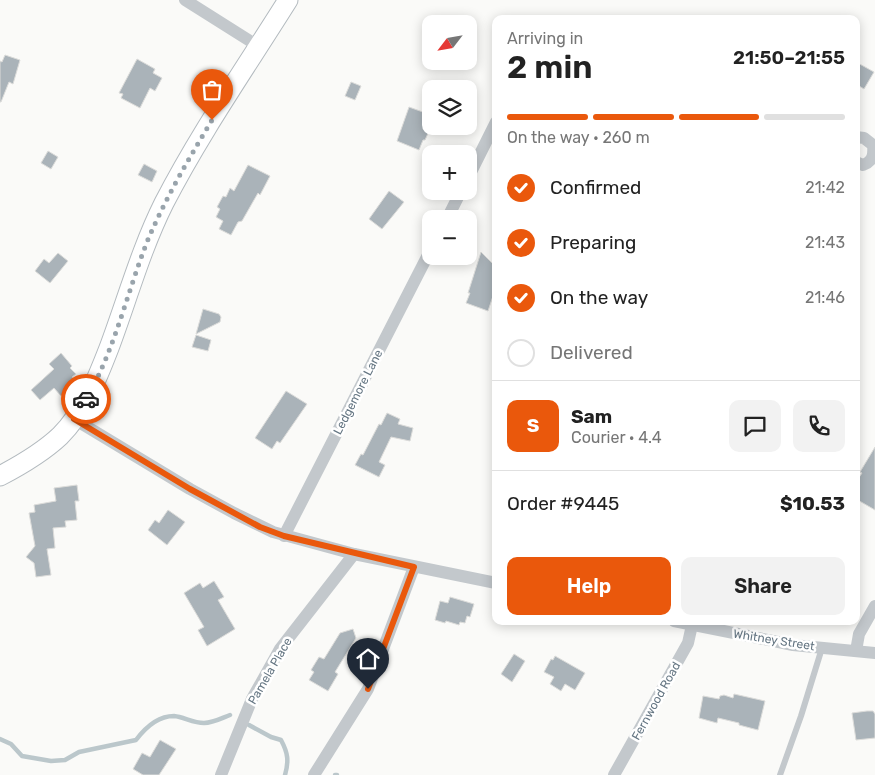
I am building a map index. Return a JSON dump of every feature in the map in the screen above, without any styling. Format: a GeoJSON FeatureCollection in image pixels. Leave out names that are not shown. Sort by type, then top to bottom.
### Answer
{"type":"FeatureCollection","features":[{"type":"Feature","properties":{"kind":"street"},"geometry":{"type":"LineString","coordinates":[[185,0],[258,46]]}},
{"type":"Feature","properties":{"kind":"street"},"geometry":{"type":"LineString","coordinates":[[0,476],[38,454],[59,436],[74,419],[88,397],[101,368],[147,243],[163,206],[194,150],[288,0]]}},
{"type":"Feature","properties":{"kind":"street"},"geometry":{"type":"LineString","coordinates":[[477,160],[492,130]]}},
{"type":"Feature","properties":{"kind":"street"},"geometry":{"type":"LineString","coordinates":[[860,138],[864,138],[873,145],[874,155],[869,162],[863,165],[860,164]]}},
{"type":"Feature","properties":{"kind":"street","name":"Ledgemore Lane"},"geometry":{"type":"LineString","coordinates":[[284,536],[423,265]]}},
{"type":"Feature","properties":{"kind":"street"},"geometry":{"type":"LineString","coordinates":[[74,419],[260,527],[284,536],[354,554],[492,582]]}},
{"type":"Feature","properties":{"kind":"street","name":"Pamela Place"},"geometry":{"type":"LineString","coordinates":[[221,775],[252,699],[280,649],[354,554]]}},
{"type":"Feature","properties":{"kind":"street"},"geometry":{"type":"LineString","coordinates":[[314,775],[368,689],[414,567]]}},
{"type":"Feature","properties":{"kind":"street"},"geometry":{"type":"LineString","coordinates":[[856,651],[859,634],[875,606]]}},
{"type":"Feature","properties":{"kind":"street","name":"Whitney Street"},"geometry":{"type":"LineString","coordinates":[[692,625],[778,642],[875,653]]}},
{"type":"Feature","properties":{"kind":"street","name":"Fernwood Road"},"geometry":{"type":"LineString","coordinates":[[614,775],[688,643],[692,625]]}},
{"type":"Feature","properties":{"kind":"lane"},"geometry":{"type":"LineString","coordinates":[[780,775],[822,648]]}},
{"type":"Feature","properties":{"kind":"building"},"geometry":{"type":"Polygon","coordinates":[[[5,55],[20,60],[13,84],[9,82],[0,102],[0,61],[2,62],[5,55]]]}},
{"type":"Feature","properties":{"kind":"building"},"geometry":{"type":"Polygon","coordinates":[[[137,59],[155,69],[153,73],[162,78],[155,91],[150,88],[140,108],[121,98],[123,94],[119,93],[137,59]]]}},
{"type":"Feature","properties":{"kind":"building"},"geometry":{"type":"Polygon","coordinates":[[[860,64],[874,72],[864,89],[860,86],[860,64]]]}},
{"type":"Feature","properties":{"kind":"building"},"geometry":{"type":"Polygon","coordinates":[[[351,82],[361,86],[355,100],[345,96],[351,82]]]}},
{"type":"Feature","properties":{"kind":"building"},"geometry":{"type":"Polygon","coordinates":[[[409,107],[422,112],[422,135],[427,135],[419,150],[397,141],[409,107]]]}},
{"type":"Feature","properties":{"kind":"building"},"geometry":{"type":"Polygon","coordinates":[[[48,151],[58,157],[51,169],[41,163],[48,151]]]}},
{"type":"Feature","properties":{"kind":"building"},"geometry":{"type":"Polygon","coordinates":[[[144,164],[157,171],[152,182],[138,175],[144,164]]]}},
{"type":"Feature","properties":{"kind":"building"},"geometry":{"type":"Polygon","coordinates":[[[248,165],[270,176],[260,195],[258,193],[242,221],[238,222],[231,235],[219,229],[223,221],[216,217],[220,209],[217,207],[223,196],[226,197],[230,188],[234,191],[248,165]]]}},
{"type":"Feature","properties":{"kind":"building"},"geometry":{"type":"Polygon","coordinates":[[[389,191],[404,202],[382,229],[369,219],[389,191]]]}},
{"type":"Feature","properties":{"kind":"building"},"geometry":{"type":"Polygon","coordinates":[[[481,252],[492,263],[492,299],[488,311],[466,303],[470,293],[468,293],[481,252]]]}},
{"type":"Feature","properties":{"kind":"building"},"geometry":{"type":"Polygon","coordinates":[[[58,253],[68,261],[50,283],[35,271],[44,259],[49,263],[58,253]]]}},
{"type":"Feature","properties":{"kind":"building"},"geometry":{"type":"Polygon","coordinates":[[[203,309],[219,314],[221,317],[220,322],[196,334],[203,309]]]}},
{"type":"Feature","properties":{"kind":"building"},"geometry":{"type":"Polygon","coordinates":[[[196,335],[211,340],[208,351],[192,347],[196,335]]]}},
{"type":"Feature","properties":{"kind":"building"},"geometry":{"type":"Polygon","coordinates":[[[61,353],[72,366],[70,368],[76,374],[72,377],[76,382],[61,396],[54,388],[40,400],[31,390],[54,369],[49,364],[61,353]]]}},
{"type":"Feature","properties":{"kind":"building"},"geometry":{"type":"Polygon","coordinates":[[[286,391],[307,404],[280,443],[277,441],[272,449],[255,438],[286,391]]]}},
{"type":"Feature","properties":{"kind":"building"},"geometry":{"type":"Polygon","coordinates":[[[387,413],[400,419],[398,424],[413,428],[410,441],[391,437],[379,462],[385,465],[379,477],[355,465],[361,454],[363,455],[387,413]]]}},
{"type":"Feature","properties":{"kind":"building"},"geometry":{"type":"Polygon","coordinates":[[[875,447],[875,510],[860,501],[860,476],[862,473],[860,472],[875,447]]]}},
{"type":"Feature","properties":{"kind":"building"},"geometry":{"type":"Polygon","coordinates":[[[77,485],[79,501],[75,501],[77,520],[65,521],[66,527],[53,528],[55,548],[47,549],[51,575],[36,577],[34,563],[26,557],[35,546],[29,513],[35,512],[34,505],[56,501],[54,488],[77,485]]]}},
{"type":"Feature","properties":{"kind":"building"},"geometry":{"type":"Polygon","coordinates":[[[168,510],[185,522],[167,545],[148,530],[155,520],[159,523],[168,510]]]}},
{"type":"Feature","properties":{"kind":"building"},"geometry":{"type":"Polygon","coordinates":[[[214,581],[224,597],[218,600],[235,629],[207,646],[198,630],[204,627],[184,593],[200,583],[203,588],[214,581]]]}},
{"type":"Feature","properties":{"kind":"building"},"geometry":{"type":"Polygon","coordinates":[[[450,597],[474,604],[470,617],[467,616],[465,623],[460,622],[459,625],[435,620],[440,601],[448,603],[450,597]]]}},
{"type":"Feature","properties":{"kind":"building"},"geometry":{"type":"Polygon","coordinates":[[[353,629],[356,638],[335,672],[338,674],[328,691],[309,680],[314,672],[311,670],[319,657],[324,659],[340,633],[353,629]]]}},
{"type":"Feature","properties":{"kind":"building"},"geometry":{"type":"Polygon","coordinates":[[[514,654],[525,661],[512,682],[501,674],[514,654]]]}},
{"type":"Feature","properties":{"kind":"building"},"geometry":{"type":"Polygon","coordinates":[[[555,656],[585,673],[575,690],[565,684],[561,691],[550,684],[554,677],[544,672],[551,659],[553,660],[555,656]]]}},
{"type":"Feature","properties":{"kind":"building"},"geometry":{"type":"Polygon","coordinates":[[[734,694],[765,701],[758,730],[718,718],[717,723],[699,718],[703,696],[719,699],[720,696],[724,695],[733,698],[734,694]]]}},
{"type":"Feature","properties":{"kind":"building"},"geometry":{"type":"Polygon","coordinates":[[[873,711],[875,714],[875,738],[856,740],[852,713],[873,711]]]}},
{"type":"Feature","properties":{"kind":"building"},"geometry":{"type":"Polygon","coordinates":[[[160,740],[176,749],[159,775],[143,775],[133,769],[142,753],[150,757],[160,740]]]}},
{"type":"Feature","properties":{"kind":"waterway"},"geometry":{"type":"LineString","coordinates":[[0,739],[11,744],[22,756],[51,761],[65,760],[79,752],[136,740],[147,727],[162,718],[174,716],[204,723],[230,715]]}},
{"type":"Feature","properties":{"kind":"waterway"},"geometry":{"type":"LineString","coordinates":[[249,725],[271,737],[281,740],[287,757],[285,775]]}},
{"type":"Feature","properties":{"kind":"way so far"},"geometry":{"type":"LineString","coordinates":[[86,399],[101,368],[147,243],[163,206],[176,180],[212,120]]}},
{"type":"Feature","properties":{"kind":"route"},"geometry":{"type":"LineString","coordinates":[[86,399],[74,419],[190,489],[260,527],[284,536],[414,567],[368,689]]}}]}
